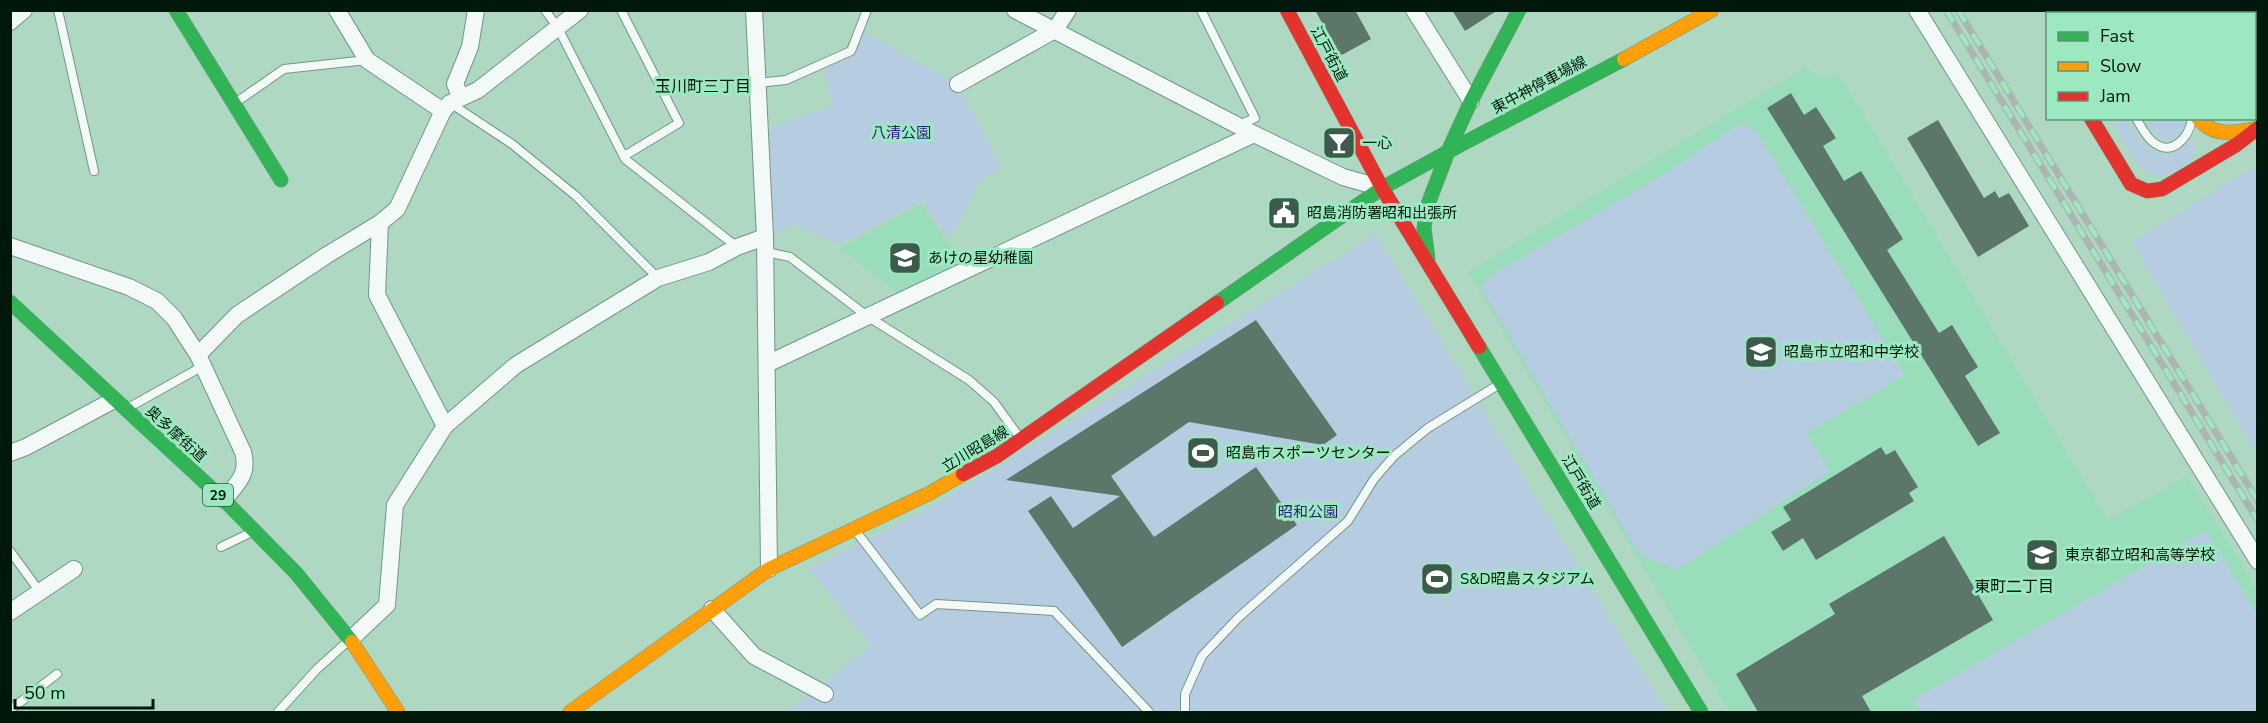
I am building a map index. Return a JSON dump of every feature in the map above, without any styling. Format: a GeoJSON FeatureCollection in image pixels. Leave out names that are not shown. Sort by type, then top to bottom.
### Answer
{"type":"FeatureCollection","features":[{"type":"Feature","properties":{"kind":"main road"},"geometry":{"type":"LineString","coordinates":[[176,10],[281,180]]}},
{"type":"Feature","properties":{"kind":"main road","name":"江戸街道"},"geometry":{"type":"LineString","coordinates":[[1287,10],[1382,188],[1430,270],[1701,712]]}},
{"type":"Feature","properties":{"kind":"main road","name":"江戸街道"},"geometry":{"type":"LineString","coordinates":[[1430,270],[1424,228],[1426,207],[1471,101],[1519,10]]}},
{"type":"Feature","properties":{"kind":"main road","name":"東中神停車場線"},"geometry":{"type":"LineString","coordinates":[[1382,188],[1449,149],[1569,88],[1712,10]]}},
{"type":"Feature","properties":{"kind":"main road"},"geometry":{"type":"LineString","coordinates":[[2092,120],[2131,184],[2147,191],[2162,189],[2236,145],[2256,128]]}},
{"type":"Feature","properties":{"kind":"main road"},"geometry":{"type":"LineString","coordinates":[[2194,170],[2203,144],[2197,120]]}},
{"type":"Feature","properties":{"kind":"main road"},"geometry":{"type":"LineString","coordinates":[[2197,120],[2212,131],[2227,134],[2256,128]]}},
{"type":"Feature","properties":{"kind":"main road","name":"立川昭島線"},"geometry":{"type":"LineString","coordinates":[[570,712],[769,569],[953,482],[1022,440],[1382,188]]}},
{"type":"Feature","properties":{"kind":"main road","name":"奥多摩街道"},"geometry":{"type":"LineString","coordinates":[[10,302],[225,500],[296,573],[350,640],[399,712]]}},
{"type":"Feature","properties":{"kind":"street"},"geometry":{"type":"LineString","coordinates":[[10,22],[24,10]]}},
{"type":"Feature","properties":{"kind":"street"},"geometry":{"type":"LineString","coordinates":[[337,10],[367,60],[451,104]]}},
{"type":"Feature","properties":{"kind":"street"},"geometry":{"type":"LineString","coordinates":[[201,360],[237,315],[380,223],[397,209],[451,104],[455,84],[470,47],[476,10]]}},
{"type":"Feature","properties":{"kind":"street"},"geometry":{"type":"LineString","coordinates":[[451,104],[477,90],[580,10]]}},
{"type":"Feature","properties":{"kind":"street"},"geometry":{"type":"LineString","coordinates":[[754,10],[765,244],[769,569]]}},
{"type":"Feature","properties":{"kind":"street"},"geometry":{"type":"LineString","coordinates":[[1015,10],[1254,134],[1343,177],[1382,188]]}},
{"type":"Feature","properties":{"kind":"street"},"geometry":{"type":"LineString","coordinates":[[958,84],[1055,30],[1068,10]]}},
{"type":"Feature","properties":{"kind":"street"},"geometry":{"type":"LineString","coordinates":[[1414,10],[1471,101]]}},
{"type":"Feature","properties":{"kind":"street"},"geometry":{"type":"LineString","coordinates":[[1917,10],[2258,561]]}},
{"type":"Feature","properties":{"kind":"street"},"geometry":{"type":"LineString","coordinates":[[767,364],[1254,134]]}},
{"type":"Feature","properties":{"kind":"street"},"geometry":{"type":"LineString","coordinates":[[380,223],[377,295],[445,426]]}},
{"type":"Feature","properties":{"kind":"street"},"geometry":{"type":"LineString","coordinates":[[350,640],[387,605],[395,505],[445,426],[516,365],[658,278],[709,262],[737,247],[765,244]]}},
{"type":"Feature","properties":{"kind":"street"},"geometry":{"type":"LineString","coordinates":[[10,246],[129,288],[157,301],[174,318],[201,360],[243,452],[246,465],[244,475],[225,500]]}},
{"type":"Feature","properties":{"kind":"street"},"geometry":{"type":"LineString","coordinates":[[10,453],[120,405]]}},
{"type":"Feature","properties":{"kind":"street"},"geometry":{"type":"LineString","coordinates":[[10,612],[74,568]]}},
{"type":"Feature","properties":{"kind":"street"},"geometry":{"type":"LineString","coordinates":[[712,609],[754,656],[825,694]]}},
{"type":"Feature","properties":{"kind":"lane"},"geometry":{"type":"LineString","coordinates":[[58,10],[94,171]]}},
{"type":"Feature","properties":{"kind":"lane"},"geometry":{"type":"LineString","coordinates":[[545,10],[558,28],[624,156],[737,247]]}},
{"type":"Feature","properties":{"kind":"lane"},"geometry":{"type":"LineString","coordinates":[[621,10],[679,123],[624,156]]}},
{"type":"Feature","properties":{"kind":"lane"},"geometry":{"type":"LineString","coordinates":[[757,83],[786,80],[851,51],[867,10]]}},
{"type":"Feature","properties":{"kind":"lane"},"geometry":{"type":"LineString","coordinates":[[1201,10],[1255,118],[1238,125]]}},
{"type":"Feature","properties":{"kind":"lane"},"geometry":{"type":"LineString","coordinates":[[234,103],[284,69],[367,60]]}},
{"type":"Feature","properties":{"kind":"lane"},"geometry":{"type":"LineString","coordinates":[[451,104],[512,144],[576,196],[658,278]]}},
{"type":"Feature","properties":{"kind":"lane"},"geometry":{"type":"LineString","coordinates":[[2137,120],[2152,141],[2164,148],[2178,144],[2187,136],[2197,120]]}},
{"type":"Feature","properties":{"kind":"lane"},"geometry":{"type":"LineString","coordinates":[[765,244],[790,257],[867,316],[969,380],[994,402],[1022,440]]}},
{"type":"Feature","properties":{"kind":"lane"},"geometry":{"type":"LineString","coordinates":[[120,405],[201,360]]}},
{"type":"Feature","properties":{"kind":"lane"},"geometry":{"type":"LineString","coordinates":[[1185,712],[1185,694],[1202,656],[1239,617],[1348,521],[1374,478],[1394,456],[1428,428],[1501,384]]}},
{"type":"Feature","properties":{"kind":"lane"},"geometry":{"type":"LineString","coordinates":[[855,529],[920,615],[936,604],[1054,611],[1149,712]]}},
{"type":"Feature","properties":{"kind":"lane"},"geometry":{"type":"LineString","coordinates":[[221,547],[255,530]]}},
{"type":"Feature","properties":{"kind":"lane"},"geometry":{"type":"LineString","coordinates":[[10,551],[40,592]]}},
{"type":"Feature","properties":{"kind":"lane"},"geometry":{"type":"LineString","coordinates":[[278,712],[317,669],[350,640]]}},
{"type":"Feature","properties":{"kind":"lane"},"geometry":{"type":"LineString","coordinates":[[10,711],[57,674]]}},
{"type":"Feature","properties":{"kind":"shaded area","name":"昭島市立昭和中学校"},"geometry":{"type":"Polygon","coordinates":[[[1805,67],[1824,80],[1838,73],[2108,520],[2187,476],[2257,590],[2257,712],[1729,712],[1468,272],[1805,67]]]}},
{"type":"Feature","properties":{"kind":"shaded area","name":"あけの星幼稚園"},"geometry":{"type":"Polygon","coordinates":[[[921,204],[964,267],[901,296],[840,248],[921,204]]]}},
{"type":"Feature","properties":{"kind":"green space","name":"八清公園"},"geometry":{"type":"Polygon","coordinates":[[[862,31],[958,84],[1002,169],[979,181],[961,220],[947,238],[922,201],[840,245],[797,225],[771,235],[766,129],[834,105],[823,68],[851,51],[862,31]]]}},
{"type":"Feature","properties":{"kind":"green space"},"geometry":{"type":"Polygon","coordinates":[[[2112,120],[2128,120],[2147,147],[2163,155],[2172,154],[2193,138],[2195,151],[2181,167],[2158,176],[2140,166],[2112,120]]]}},
{"type":"Feature","properties":{"kind":"green space"},"geometry":{"type":"Polygon","coordinates":[[[2147,120],[2184,120],[2179,134],[2173,138],[2165,140],[2154,132],[2147,120]]]}},
{"type":"Feature","properties":{"kind":"green space"},"geometry":{"type":"Polygon","coordinates":[[[1739,124],[1756,130],[1905,375],[1807,433],[1830,471],[1677,570],[1639,554],[1481,288],[1491,275],[1653,181],[1739,124]]]}},
{"type":"Feature","properties":{"kind":"green space"},"geometry":{"type":"Polygon","coordinates":[[[2257,165],[2257,455],[2132,242],[2257,165]]]}},
{"type":"Feature","properties":{"kind":"green space","name":"昭和公園"},"geometry":{"type":"Polygon","coordinates":[[[1376,234],[1667,712],[787,712],[871,645],[809,569],[935,505],[1376,234]]]}},
{"type":"Feature","properties":{"kind":"green space"},"geometry":{"type":"Polygon","coordinates":[[[2206,530],[2257,614],[2257,712],[1921,712],[1913,700],[2206,530]]]}},
{"type":"Feature","properties":{"kind":"building"},"geometry":{"type":"Polygon","coordinates":[[[1315,10],[1355,10],[1371,39],[1340,56],[1315,10]]]}},
{"type":"Feature","properties":{"kind":"building"},"geometry":{"type":"Polygon","coordinates":[[[1452,10],[1498,10],[1465,31],[1452,10]]]}},
{"type":"Feature","properties":{"kind":"building"},"geometry":{"type":"Polygon","coordinates":[[[1791,93],[1804,115],[1816,107],[1836,138],[1823,146],[1844,181],[1861,171],[1903,239],[1887,250],[1939,333],[1952,325],[1978,367],[1965,376],[2000,433],[1978,446],[1767,108],[1791,93]]]}},
{"type":"Feature","properties":{"kind":"building"},"geometry":{"type":"Polygon","coordinates":[[[1938,120],[1984,198],[1995,191],[1999,198],[2009,193],[2029,226],[1978,257],[1907,138],[1938,120]]]}},
{"type":"Feature","properties":{"kind":"building"},"geometry":{"type":"Polygon","coordinates":[[[1256,320],[1337,435],[1323,445],[1189,422],[1111,476],[1154,537],[1256,467],[1297,525],[1122,647],[1028,511],[1051,496],[1073,528],[1120,496],[1006,480],[1256,320]]]}},
{"type":"Feature","properties":{"kind":"building"},"geometry":{"type":"Polygon","coordinates":[[[1881,447],[1886,455],[1895,450],[1918,487],[1909,493],[1914,501],[1816,560],[1803,538],[1783,551],[1771,532],[1791,520],[1783,507],[1881,447]]]}},
{"type":"Feature","properties":{"kind":"building"},"geometry":{"type":"Polygon","coordinates":[[[1944,536],[1993,620],[1862,696],[1871,712],[1758,712],[1736,674],[1835,614],[1829,604],[1944,536]]]}},
{"type":"Feature","properties":{"kind":"railway"},"geometry":{"type":"LineString","coordinates":[[1946,10],[2258,521]]}},
{"type":"Feature","properties":{"kind":"railway"},"geometry":{"type":"LineString","coordinates":[[1958,10],[2258,501]]}},
{"type":"Feature","properties":{"kind":"traffic: fast"},"geometry":{"type":"LineString","coordinates":[[176,10],[281,180]]}},
{"type":"Feature","properties":{"kind":"traffic: fast"},"geometry":{"type":"LineString","coordinates":[[1428,259],[1424,228],[1427,207],[1449,149],[1471,101],[1519,10]]}},
{"type":"Feature","properties":{"kind":"traffic: fast"},"geometry":{"type":"LineString","coordinates":[[1217,303],[1382,188],[1624,59]]}},
{"type":"Feature","properties":{"kind":"traffic: fast"},"geometry":{"type":"LineString","coordinates":[[10,302],[224,500],[296,573],[352,642]]}},
{"type":"Feature","properties":{"kind":"traffic: fast"},"geometry":{"type":"LineString","coordinates":[[1479,347],[1701,712]]}},
{"type":"Feature","properties":{"kind":"traffic: slow"},"geometry":{"type":"LineString","coordinates":[[1624,59],[1712,10]]}},
{"type":"Feature","properties":{"kind":"traffic: slow"},"geometry":{"type":"LineString","coordinates":[[2200,120],[2217,131],[2255,129]]}},
{"type":"Feature","properties":{"kind":"traffic: slow"},"geometry":{"type":"LineString","coordinates":[[570,712],[769,569],[928,494],[963,474]]}},
{"type":"Feature","properties":{"kind":"traffic: slow"},"geometry":{"type":"LineString","coordinates":[[352,642],[398,712]]}},
{"type":"Feature","properties":{"kind":"traffic: jam"},"geometry":{"type":"LineString","coordinates":[[1287,10],[1382,188],[1479,347]]}},
{"type":"Feature","properties":{"kind":"traffic: jam"},"geometry":{"type":"LineString","coordinates":[[2092,120],[2131,184],[2147,191],[2162,189],[2236,145],[2258,128]]}},
{"type":"Feature","properties":{"kind":"traffic: jam"},"geometry":{"type":"LineString","coordinates":[[963,474],[997,456],[1217,303]]}},
{"type":"Feature","properties":{"kind":"place","name":"一心"},"geometry":{"type":"Point","coordinates":[1339,143]}},
{"type":"Feature","properties":{"kind":"place","name":"昭島消防署昭和出張所"},"geometry":{"type":"Point","coordinates":[1284,213]}},
{"type":"Feature","properties":{"kind":"place","name":"あけの星幼稚園"},"geometry":{"type":"Point","coordinates":[905,258]}},
{"type":"Feature","properties":{"kind":"place","name":"昭島市立昭和中学校"},"geometry":{"type":"Point","coordinates":[1761,352]}},
{"type":"Feature","properties":{"kind":"place","name":"昭島市スポーツセンター"},"geometry":{"type":"Point","coordinates":[1203,453]}},
{"type":"Feature","properties":{"kind":"place","name":"東京都立昭和高等学校"},"geometry":{"type":"Point","coordinates":[2042,555]}},
{"type":"Feature","properties":{"kind":"place","name":"S&D昭島スタジアム"},"geometry":{"type":"Point","coordinates":[1437,579]}},
{"type":"Feature","properties":{"kind":"district","name":"玉川町三丁目"},"geometry":{"type":"Point","coordinates":[703,86]}},
{"type":"Feature","properties":{"kind":"district","name":"東町二丁目"},"geometry":{"type":"Point","coordinates":[2014,586]}}]}
